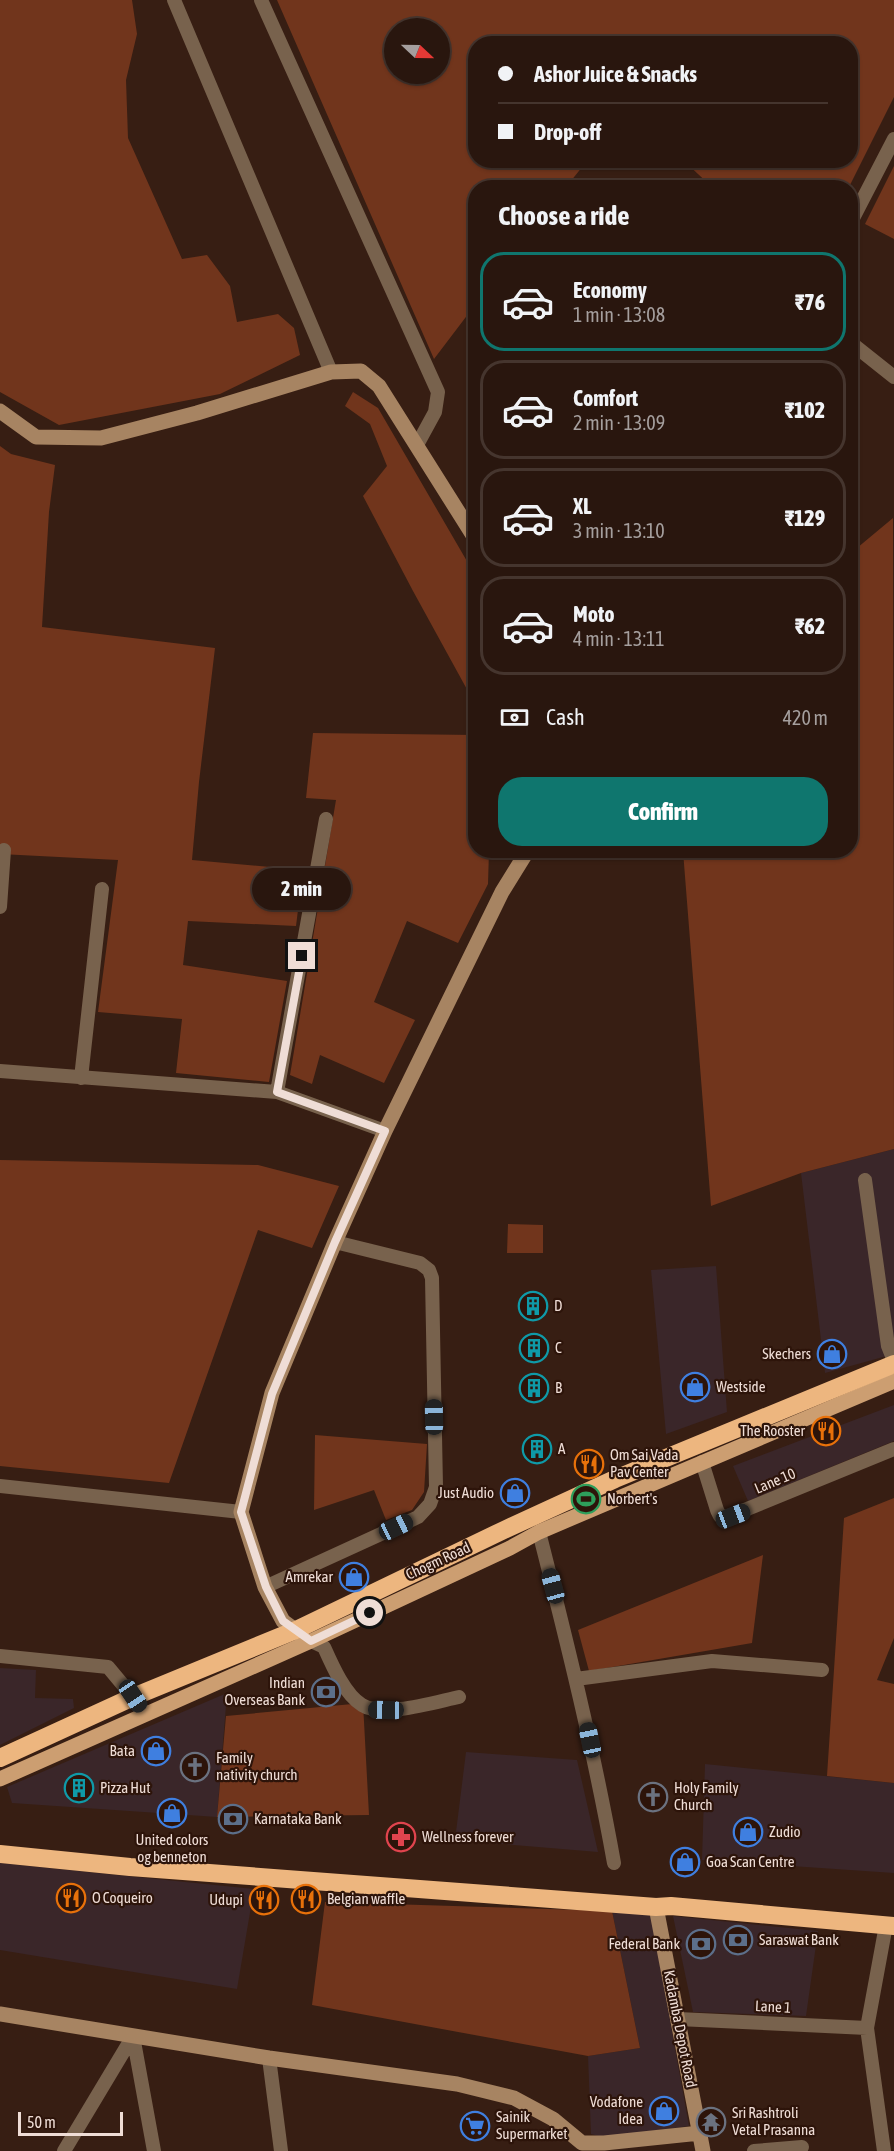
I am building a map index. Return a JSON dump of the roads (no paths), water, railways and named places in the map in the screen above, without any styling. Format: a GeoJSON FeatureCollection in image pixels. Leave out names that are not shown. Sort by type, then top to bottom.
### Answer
{"type":"FeatureCollection","features":[{"type":"Feature","properties":{"kind":"highway","name":"Chogm Road"},"geometry":{"type":"LineString","coordinates":[[0,1758],[133,1696],[304,1635],[493,1535],[615,1479],[894,1362]]}},
{"type":"Feature","properties":{"kind":"highway"},"geometry":{"type":"LineString","coordinates":[[0,1854],[130,1868],[656,1907],[670,1906],[890,1925]]}},
{"type":"Feature","properties":{"kind":"main road","name":"Chogm Road"},"geometry":{"type":"LineString","coordinates":[[0,1779],[145,1714],[304,1635],[894,1381]]}},
{"type":"Feature","properties":{"kind":"street"},"geometry":{"type":"LineString","coordinates":[[174,0],[332,372]]}},
{"type":"Feature","properties":{"kind":"street"},"geometry":{"type":"LineString","coordinates":[[261,0],[438,392],[435,412],[417,445]]}},
{"type":"Feature","properties":{"kind":"street"},"geometry":{"type":"LineString","coordinates":[[858,209],[894,139]]}},
{"type":"Feature","properties":{"kind":"street"},"geometry":{"type":"LineString","coordinates":[[858,348],[894,377]]}},
{"type":"Feature","properties":{"kind":"street"},"geometry":{"type":"LineString","coordinates":[[0,411],[36,437],[101,438],[197,413],[332,372],[361,371],[379,386],[468,527]]}},
{"type":"Feature","properties":{"kind":"street"},"geometry":{"type":"LineString","coordinates":[[277,1092],[326,819]]}},
{"type":"Feature","properties":{"kind":"street"},"geometry":{"type":"LineString","coordinates":[[0,907],[4,850]]}},
{"type":"Feature","properties":{"kind":"street"},"geometry":{"type":"LineString","coordinates":[[459,1697],[386,1710],[373,1710],[355,1700],[333,1667],[324,1647],[283,1621],[266,1587],[241,1512],[272,1394],[335,1242],[385,1131],[502,892],[523,858]]}},
{"type":"Feature","properties":{"kind":"street"},"geometry":{"type":"LineString","coordinates":[[81,1078],[102,889]]}},
{"type":"Feature","properties":{"kind":"street"},"geometry":{"type":"LineString","coordinates":[[0,1071],[277,1092],[385,1131]]}},
{"type":"Feature","properties":{"kind":"street"},"geometry":{"type":"LineString","coordinates":[[865,1180],[888,1346],[894,1362]]}},
{"type":"Feature","properties":{"kind":"street"},"geometry":{"type":"LineString","coordinates":[[266,1587],[417,1517],[430,1504],[436,1487],[432,1278],[429,1270],[420,1263],[335,1242]]}},
{"type":"Feature","properties":{"kind":"street","name":"Lane 10"},"geometry":{"type":"LineString","coordinates":[[702,1462],[717,1510],[720,1516],[725,1518],[894,1449]]}},
{"type":"Feature","properties":{"kind":"street"},"geometry":{"type":"LineString","coordinates":[[0,1486],[241,1512]]}},
{"type":"Feature","properties":{"kind":"street"},"geometry":{"type":"LineString","coordinates":[[539,1532],[576,1678],[599,1780],[614,1863]]}},
{"type":"Feature","properties":{"kind":"street"},"geometry":{"type":"LineString","coordinates":[[0,1656],[108,1667],[145,1714]]}},
{"type":"Feature","properties":{"kind":"street"},"geometry":{"type":"LineString","coordinates":[[576,1678],[712,1661],[822,1670]]}},
{"type":"Feature","properties":{"kind":"street","name":"Kadamba Depot Road"},"geometry":{"type":"LineString","coordinates":[[656,1907],[704,2151]]}},
{"type":"Feature","properties":{"kind":"street"},"geometry":{"type":"LineString","coordinates":[[884,2151],[867,2028],[890,1925]]}},
{"type":"Feature","properties":{"kind":"street"},"geometry":{"type":"LineString","coordinates":[[1,2017],[457,2084],[514,2098],[553,2119],[580,2147],[700,2133]]}},
{"type":"Feature","properties":{"kind":"street","name":"Lane 1"},"geometry":{"type":"LineString","coordinates":[[678,2019],[867,2028]]}},
{"type":"Feature","properties":{"kind":"street"},"geometry":{"type":"LineString","coordinates":[[64,2151],[133,2036]]}},
{"type":"Feature","properties":{"kind":"street"},"geometry":{"type":"LineString","coordinates":[[133,2036],[154,2151]]}},
{"type":"Feature","properties":{"kind":"street"},"geometry":{"type":"LineString","coordinates":[[269,2058],[281,2151]]}},
{"type":"Feature","properties":{"kind":"street"},"geometry":{"type":"LineString","coordinates":[[754,2151],[802,2147]]}},
{"type":"Feature","properties":{"kind":"place","name":"D"},"geometry":{"type":"Point","coordinates":[533,1306]}},
{"type":"Feature","properties":{"kind":"place","name":"C"},"geometry":{"type":"Point","coordinates":[534,1348]}},
{"type":"Feature","properties":{"kind":"place","name":"Skechers"},"geometry":{"type":"Point","coordinates":[832,1354]}},
{"type":"Feature","properties":{"kind":"place","name":"Westside"},"geometry":{"type":"Point","coordinates":[695,1387]}},
{"type":"Feature","properties":{"kind":"place","name":"B"},"geometry":{"type":"Point","coordinates":[534,1388]}},
{"type":"Feature","properties":{"kind":"place","name":"The Rooster"},"geometry":{"type":"Point","coordinates":[826,1431]}},
{"type":"Feature","properties":{"kind":"place","name":"A"},"geometry":{"type":"Point","coordinates":[537,1449]}},
{"type":"Feature","properties":{"kind":"place","name":"Om Sai Vada Pav Center"},"geometry":{"type":"Point","coordinates":[589,1464]}},
{"type":"Feature","properties":{"kind":"place","name":"Just Audio"},"geometry":{"type":"Point","coordinates":[515,1493]}},
{"type":"Feature","properties":{"kind":"place","name":"Norbert's"},"geometry":{"type":"Point","coordinates":[586,1499]}},
{"type":"Feature","properties":{"kind":"place","name":"Amrekar"},"geometry":{"type":"Point","coordinates":[354,1577]}},
{"type":"Feature","properties":{"kind":"place","name":"Indian Overseas Bank"},"geometry":{"type":"Point","coordinates":[326,1692]}},
{"type":"Feature","properties":{"kind":"place","name":"Bata"},"geometry":{"type":"Point","coordinates":[156,1751]}},
{"type":"Feature","properties":{"kind":"place","name":"Family nativity church"},"geometry":{"type":"Point","coordinates":[195,1767]}},
{"type":"Feature","properties":{"kind":"place","name":"Pizza Hut"},"geometry":{"type":"Point","coordinates":[79,1788]}},
{"type":"Feature","properties":{"kind":"place","name":"Holy Family Church"},"geometry":{"type":"Point","coordinates":[653,1797]}},
{"type":"Feature","properties":{"kind":"place","name":"United colors og benneton"},"geometry":{"type":"Point","coordinates":[172,1813]}},
{"type":"Feature","properties":{"kind":"place","name":"Karnataka Bank"},"geometry":{"type":"Point","coordinates":[233,1819]}},
{"type":"Feature","properties":{"kind":"place","name":"Zudio"},"geometry":{"type":"Point","coordinates":[748,1832]}},
{"type":"Feature","properties":{"kind":"place","name":"Wellness forever"},"geometry":{"type":"Point","coordinates":[401,1837]}},
{"type":"Feature","properties":{"kind":"place","name":"Goa Scan Centre"},"geometry":{"type":"Point","coordinates":[685,1862]}},
{"type":"Feature","properties":{"kind":"place","name":"O Coqueiro"},"geometry":{"type":"Point","coordinates":[71,1898]}},
{"type":"Feature","properties":{"kind":"place","name":"Belgian waffle"},"geometry":{"type":"Point","coordinates":[306,1899]}},
{"type":"Feature","properties":{"kind":"place","name":"Udupi"},"geometry":{"type":"Point","coordinates":[264,1900]}},
{"type":"Feature","properties":{"kind":"place","name":"Saraswat Bank"},"geometry":{"type":"Point","coordinates":[738,1940]}},
{"type":"Feature","properties":{"kind":"place","name":"Federal Bank"},"geometry":{"type":"Point","coordinates":[701,1944]}},
{"type":"Feature","properties":{"kind":"place","name":"Vodafone Idea"},"geometry":{"type":"Point","coordinates":[664,2111]}},
{"type":"Feature","properties":{"kind":"place","name":"Sri Rashtroli Vetal Prasanna"},"geometry":{"type":"Point","coordinates":[711,2122]}},
{"type":"Feature","properties":{"kind":"place","name":"Sainik Supermarket"},"geometry":{"type":"Point","coordinates":[475,2126]}}]}
